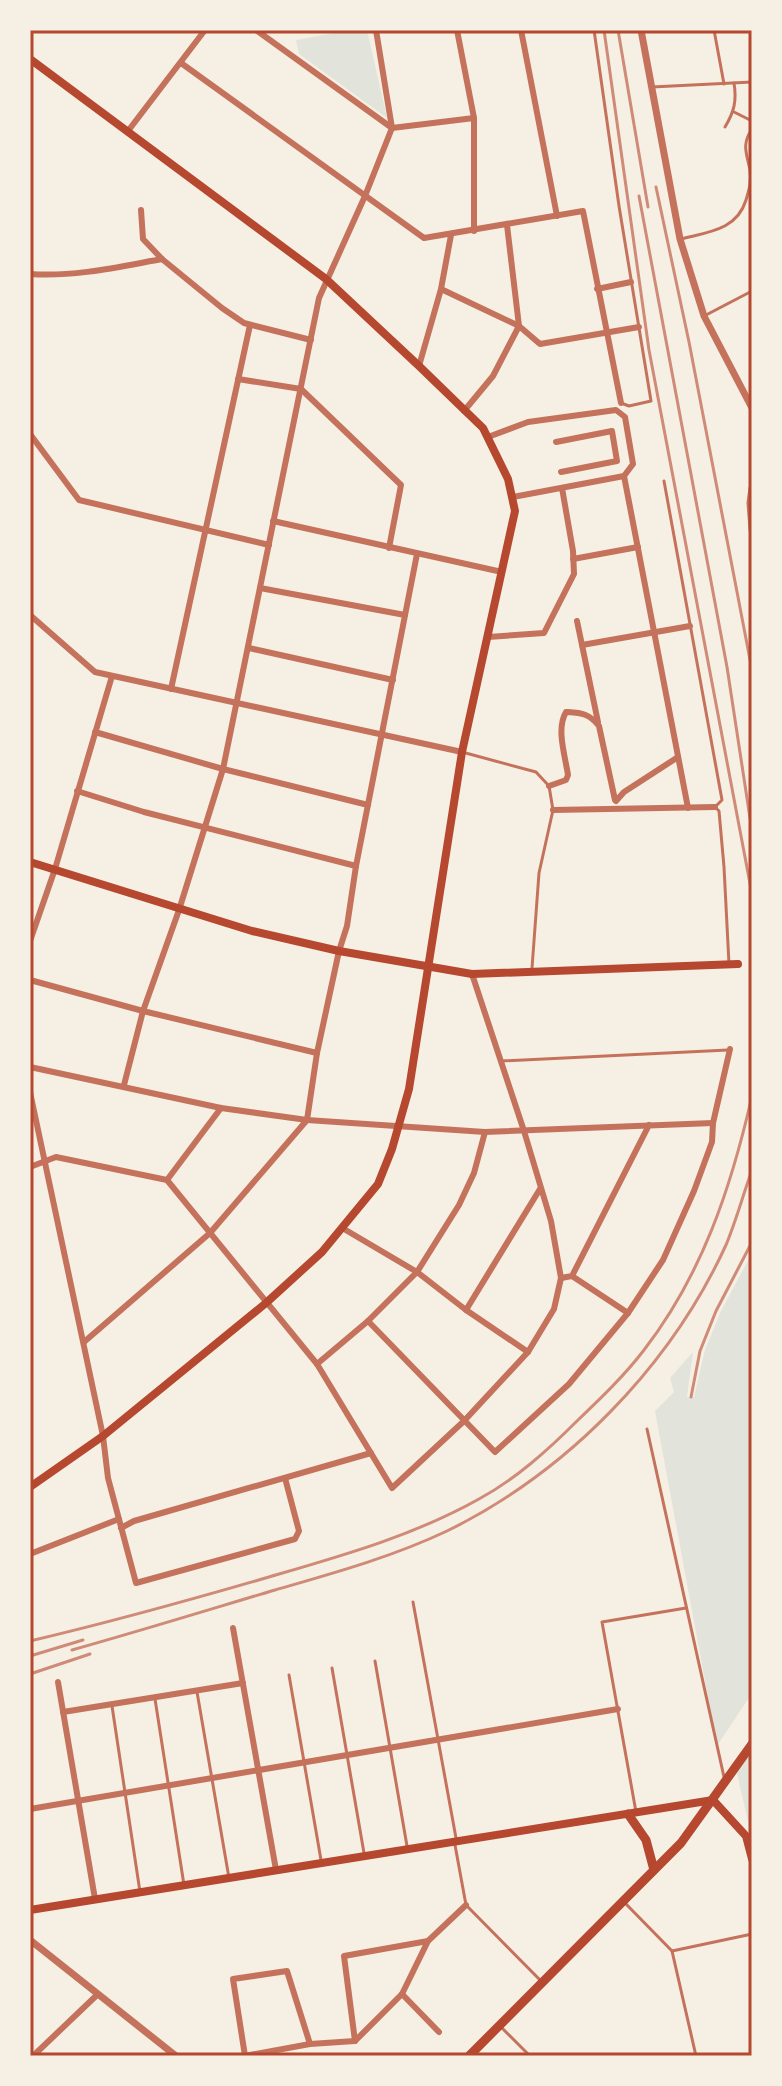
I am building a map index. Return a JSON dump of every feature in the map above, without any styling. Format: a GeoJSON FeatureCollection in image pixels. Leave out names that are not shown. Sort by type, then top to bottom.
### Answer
{"type":"FeatureCollection","features":[{"type":"Feature","properties":{"kind":"main road"},"geometry":{"type":"LineString","coordinates":[[30,59],[326,279],[483,428],[508,479],[515,511],[462,752],[409,1089],[378,1184],[344,1229],[266,1303],[103,1436],[30,1487]]}},
{"type":"Feature","properties":{"kind":"main road"},"geometry":{"type":"LineString","coordinates":[[30,862],[252,931],[339,951],[472,974],[733,964]]}},
{"type":"Feature","properties":{"kind":"main road"},"geometry":{"type":"LineString","coordinates":[[469,2056],[681,1843],[752,1744]]}},
{"type":"Feature","properties":{"kind":"main road"},"geometry":{"type":"LineString","coordinates":[[30,1910],[713,1800]]}},
{"type":"Feature","properties":{"kind":"main road"},"geometry":{"type":"LineString","coordinates":[[713,1800],[746,1836],[752,1859]]}},
{"type":"Feature","properties":{"kind":"main road"},"geometry":{"type":"LineString","coordinates":[[632,1813],[646,1840],[654,1870]]}},
{"type":"Feature","properties":{"kind":"street"},"geometry":{"type":"LineString","coordinates":[[128,131],[205,30]]}},
{"type":"Feature","properties":{"kind":"street"},"geometry":{"type":"LineString","coordinates":[[256,30],[392,128],[474,118]]}},
{"type":"Feature","properties":{"kind":"street"},"geometry":{"type":"LineString","coordinates":[[124,1085],[143,1011],[179,910],[223,769],[319,298],[392,128],[376,30]]}},
{"type":"Feature","properties":{"kind":"street"},"geometry":{"type":"LineString","coordinates":[[457,30],[474,118],[474,231]]}},
{"type":"Feature","properties":{"kind":"street"},"geometry":{"type":"LineString","coordinates":[[521,30],[557,216]]}},
{"type":"Feature","properties":{"kind":"street"},"geometry":{"type":"LineString","coordinates":[[641,30],[680,239],[704,316],[752,408]]}},
{"type":"Feature","properties":{"kind":"street"},"geometry":{"type":"LineString","coordinates":[[181,63],[424,238],[583,211],[621,403]]}},
{"type":"Feature","properties":{"kind":"street"},"geometry":{"type":"LineString","coordinates":[[141,210],[143,239],[162,259],[222,308],[250,325],[311,340]]}},
{"type":"Feature","properties":{"kind":"street"},"geometry":{"type":"LineString","coordinates":[[464,411],[493,376],[519,326],[507,225]]}},
{"type":"Feature","properties":{"kind":"street"},"geometry":{"type":"LineString","coordinates":[[419,366],[441,289],[451,235]]}},
{"type":"Feature","properties":{"kind":"street"},"geometry":{"type":"LineString","coordinates":[[30,274],[56,276],[86,273],[162,259]]}},
{"type":"Feature","properties":{"kind":"street"},"geometry":{"type":"LineString","coordinates":[[597,289],[631,282]]}},
{"type":"Feature","properties":{"kind":"street"},"geometry":{"type":"LineString","coordinates":[[441,289],[519,326],[540,344],[639,327]]}},
{"type":"Feature","properties":{"kind":"street"},"geometry":{"type":"LineString","coordinates":[[171,689],[250,325]]}},
{"type":"Feature","properties":{"kind":"street"},"geometry":{"type":"LineString","coordinates":[[238,379],[301,389],[401,485],[389,548]]}},
{"type":"Feature","properties":{"kind":"street"},"geometry":{"type":"LineString","coordinates":[[488,437],[528,422],[616,410],[625,417],[633,464],[624,476],[513,497]]}},
{"type":"Feature","properties":{"kind":"street"},"geometry":{"type":"LineString","coordinates":[[603,413],[607,432]]}},
{"type":"Feature","properties":{"kind":"street"},"geometry":{"type":"LineString","coordinates":[[556,442],[612,431],[617,461],[561,472]]}},
{"type":"Feature","properties":{"kind":"street"},"geometry":{"type":"LineString","coordinates":[[30,434],[79,500],[269,545]]}},
{"type":"Feature","properties":{"kind":"street"},"geometry":{"type":"LineString","coordinates":[[578,484],[589,466]]}},
{"type":"Feature","properties":{"kind":"street"},"geometry":{"type":"LineString","coordinates":[[624,476],[688,808]]}},
{"type":"Feature","properties":{"kind":"street"},"geometry":{"type":"LineString","coordinates":[[488,637],[544,633],[574,574],[562,488]]}},
{"type":"Feature","properties":{"kind":"street"},"geometry":{"type":"LineString","coordinates":[[752,488],[752,529]]}},
{"type":"Feature","properties":{"kind":"street"},"geometry":{"type":"LineString","coordinates":[[273,521],[502,572]]}},
{"type":"Feature","properties":{"kind":"street"},"geometry":{"type":"LineString","coordinates":[[573,559],[638,547]]}},
{"type":"Feature","properties":{"kind":"street"},"geometry":{"type":"LineString","coordinates":[[84,1342],[210,1233],[307,1120],[317,1053],[347,926],[417,554]]}},
{"type":"Feature","properties":{"kind":"street"},"geometry":{"type":"LineString","coordinates":[[260,588],[405,615]]}},
{"type":"Feature","properties":{"kind":"street"},"geometry":{"type":"LineString","coordinates":[[30,615],[95,672],[462,752]]}},
{"type":"Feature","properties":{"kind":"street"},"geometry":{"type":"LineString","coordinates":[[577,621],[617,809]]}},
{"type":"Feature","properties":{"kind":"street"},"geometry":{"type":"LineString","coordinates":[[582,645],[690,626]]}},
{"type":"Feature","properties":{"kind":"street"},"geometry":{"type":"LineString","coordinates":[[249,648],[393,680]]}},
{"type":"Feature","properties":{"kind":"street"},"geometry":{"type":"LineString","coordinates":[[30,941],[55,869],[112,676]]}},
{"type":"Feature","properties":{"kind":"street"},"geometry":{"type":"LineString","coordinates":[[549,786],[566,780],[568,775],[561,730],[566,712],[584,713],[599,726]]}},
{"type":"Feature","properties":{"kind":"street"},"geometry":{"type":"LineString","coordinates":[[95,732],[223,769],[368,805]]}},
{"type":"Feature","properties":{"kind":"street"},"geometry":{"type":"LineString","coordinates":[[615,800],[678,757]]}},
{"type":"Feature","properties":{"kind":"street"},"geometry":{"type":"LineString","coordinates":[[77,791],[144,812],[356,866]]}},
{"type":"Feature","properties":{"kind":"street"},"geometry":{"type":"LineString","coordinates":[[553,810],[715,807]]}},
{"type":"Feature","properties":{"kind":"street"},"geometry":{"type":"LineString","coordinates":[[30,1167],[56,1157],[167,1180],[317,1364],[392,1488],[464,1421],[528,1352],[554,1309],[561,1278],[551,1221],[472,974]]}},
{"type":"Feature","properties":{"kind":"street"},"geometry":{"type":"LineString","coordinates":[[30,980],[317,1053]]}},
{"type":"Feature","properties":{"kind":"street"},"geometry":{"type":"LineString","coordinates":[[368,1321],[495,1452],[569,1384],[628,1313],[663,1260],[712,1142],[713,1123],[730,1049]]}},
{"type":"Feature","properties":{"kind":"street"},"geometry":{"type":"LineString","coordinates":[[30,1067],[221,1108],[398,1128],[485,1132],[713,1123]]}},
{"type":"Feature","properties":{"kind":"street"},"geometry":{"type":"LineString","coordinates":[[30,1092],[103,1436],[108,1478],[136,1583],[295,1539],[299,1531],[285,1478]]}},
{"type":"Feature","properties":{"kind":"street"},"geometry":{"type":"LineString","coordinates":[[167,1180],[221,1108]]}},
{"type":"Feature","properties":{"kind":"street"},"geometry":{"type":"LineString","coordinates":[[572,1276],[649,1125]]}},
{"type":"Feature","properties":{"kind":"street"},"geometry":{"type":"LineString","coordinates":[[317,1364],[368,1321],[417,1272],[459,1205],[474,1173],[485,1132]]}},
{"type":"Feature","properties":{"kind":"street"},"geometry":{"type":"LineString","coordinates":[[466,1310],[540,1189]]}},
{"type":"Feature","properties":{"kind":"street"},"geometry":{"type":"LineString","coordinates":[[344,1229],[417,1272],[528,1352]]}},
{"type":"Feature","properties":{"kind":"street"},"geometry":{"type":"LineString","coordinates":[[561,1278],[572,1276],[628,1313]]}},
{"type":"Feature","properties":{"kind":"street"},"geometry":{"type":"LineString","coordinates":[[121,1528],[134,1521],[371,1453]]}},
{"type":"Feature","properties":{"kind":"street"},"geometry":{"type":"LineString","coordinates":[[30,1554],[119,1519]]}},
{"type":"Feature","properties":{"kind":"street"},"geometry":{"type":"LineString","coordinates":[[233,1628],[276,1870]]}},
{"type":"Feature","properties":{"kind":"street"},"geometry":{"type":"LineString","coordinates":[[58,1682],[95,1899]]}},
{"type":"Feature","properties":{"kind":"street"},"geometry":{"type":"LineString","coordinates":[[63,1712],[243,1683]]}},
{"type":"Feature","properties":{"kind":"street"},"geometry":{"type":"LineString","coordinates":[[30,1809],[618,1709]]}},
{"type":"Feature","properties":{"kind":"street"},"geometry":{"type":"LineString","coordinates":[[310,2044],[287,1971],[233,1979],[244,2056],[310,2044],[355,2041],[402,1994],[428,1941],[466,1905]]}},
{"type":"Feature","properties":{"kind":"street"},"geometry":{"type":"LineString","coordinates":[[30,1940],[176,2056]]}},
{"type":"Feature","properties":{"kind":"street"},"geometry":{"type":"LineString","coordinates":[[355,2041],[344,1956],[428,1941]]}},
{"type":"Feature","properties":{"kind":"street"},"geometry":{"type":"LineString","coordinates":[[33,2056],[98,1994]]}},
{"type":"Feature","properties":{"kind":"street"},"geometry":{"type":"LineString","coordinates":[[402,1994],[439,2032]]}},
{"type":"Feature","properties":{"kind":"lane"},"geometry":{"type":"LineString","coordinates":[[594,30],[651,401],[629,406],[621,403]]}},
{"type":"Feature","properties":{"kind":"lane"},"geometry":{"type":"LineString","coordinates":[[714,30],[724,84]]}},
{"type":"Feature","properties":{"kind":"lane"},"geometry":{"type":"LineString","coordinates":[[652,87],[752,82]]}},
{"type":"Feature","properties":{"kind":"lane"},"geometry":{"type":"LineString","coordinates":[[725,127],[734,112],[737,98],[734,83]]}},
{"type":"Feature","properties":{"kind":"lane"},"geometry":{"type":"LineString","coordinates":[[734,112],[752,121]]}},
{"type":"Feature","properties":{"kind":"lane"},"geometry":{"type":"LineString","coordinates":[[680,239],[718,230],[732,224],[742,213],[751,173],[744,156],[745,145],[752,129]]}},
{"type":"Feature","properties":{"kind":"lane"},"geometry":{"type":"LineString","coordinates":[[704,316],[752,291]]}},
{"type":"Feature","properties":{"kind":"lane"},"geometry":{"type":"LineString","coordinates":[[664,481],[722,800],[715,807],[719,811],[733,964]]}},
{"type":"Feature","properties":{"kind":"lane"},"geometry":{"type":"LineString","coordinates":[[462,752],[536,772],[549,786],[553,810],[539,873],[532,974]]}},
{"type":"Feature","properties":{"kind":"lane"},"geometry":{"type":"LineString","coordinates":[[501,1061],[730,1049]]}},
{"type":"Feature","properties":{"kind":"lane"},"geometry":{"type":"LineString","coordinates":[[647,1429],[726,1783]]}},
{"type":"Feature","properties":{"kind":"lane"},"geometry":{"type":"LineString","coordinates":[[413,1602],[466,1905],[542,1982]]}},
{"type":"Feature","properties":{"kind":"lane"},"geometry":{"type":"LineString","coordinates":[[632,1813],[602,1622],[686,1608]]}},
{"type":"Feature","properties":{"kind":"lane"},"geometry":{"type":"LineString","coordinates":[[375,1661],[408,1849]]}},
{"type":"Feature","properties":{"kind":"lane"},"geometry":{"type":"LineString","coordinates":[[332,1668],[365,1856]]}},
{"type":"Feature","properties":{"kind":"lane"},"geometry":{"type":"LineString","coordinates":[[289,1675],[322,1863]]}},
{"type":"Feature","properties":{"kind":"lane"},"geometry":{"type":"LineString","coordinates":[[197,1690],[229,1878]]}},
{"type":"Feature","properties":{"kind":"lane"},"geometry":{"type":"LineString","coordinates":[[154,1697],[184,1885]]}},
{"type":"Feature","properties":{"kind":"lane"},"geometry":{"type":"LineString","coordinates":[[112,1704],[140,1892]]}},
{"type":"Feature","properties":{"kind":"lane"},"geometry":{"type":"LineString","coordinates":[[623,1901],[672,1951],[696,2056]]}},
{"type":"Feature","properties":{"kind":"lane"},"geometry":{"type":"LineString","coordinates":[[672,1951],[752,1934]]}},
{"type":"Feature","properties":{"kind":"lane"},"geometry":{"type":"LineString","coordinates":[[499,2026],[530,2056]]}},
{"type":"Feature","properties":{"kind":"shaded area"},"geometry":{"type":"Polygon","coordinates":[[[367,30],[387,118],[299,54],[296,40],[367,30]]]}},
{"type":"Feature","properties":{"kind":"shaded area"},"geometry":{"type":"Polygon","coordinates":[[[752,1253],[752,1693],[717,1746],[655,1411],[674,1392],[670,1378],[693,1352],[687,1397],[694,1397],[705,1350],[721,1311],[752,1253]]]}},
{"type":"Feature","properties":{"kind":"shaded area"},"geometry":{"type":"Polygon","coordinates":[[[752,1742],[752,1839],[736,1769],[752,1742]]]}},
{"type":"Feature","properties":{"kind":"railway"},"geometry":{"type":"LineString","coordinates":[[604,30],[649,350],[752,894]]}},
{"type":"Feature","properties":{"kind":"railway"},"geometry":{"type":"LineString","coordinates":[[618,30],[648,207]]}},
{"type":"Feature","properties":{"kind":"railway"},"geometry":{"type":"LineString","coordinates":[[656,187],[752,670]]}},
{"type":"Feature","properties":{"kind":"railway"},"geometry":{"type":"LineString","coordinates":[[639,196],[727,667],[750,818]]}},
{"type":"Feature","properties":{"kind":"railway"},"geometry":{"type":"LineString","coordinates":[[30,1641],[210,1594],[376,1544],[454,1512],[519,1473],[555,1442],[637,1359],[682,1292],[724,1197],[752,1096]]}},
{"type":"Feature","properties":{"kind":"railway"},"geometry":{"type":"LineString","coordinates":[[72,1650],[341,1571],[405,1549],[491,1507],[533,1479],[610,1412],[645,1374],[676,1333],[726,1245],[752,1170]]}},
{"type":"Feature","properties":{"kind":"railway"},"geometry":{"type":"LineString","coordinates":[[691,1397],[700,1351],[716,1311],[752,1242]]}},
{"type":"Feature","properties":{"kind":"railway"},"geometry":{"type":"LineString","coordinates":[[30,1656],[83,1640]]}},
{"type":"Feature","properties":{"kind":"railway"},"geometry":{"type":"LineString","coordinates":[[30,1674],[90,1654]]}}]}
